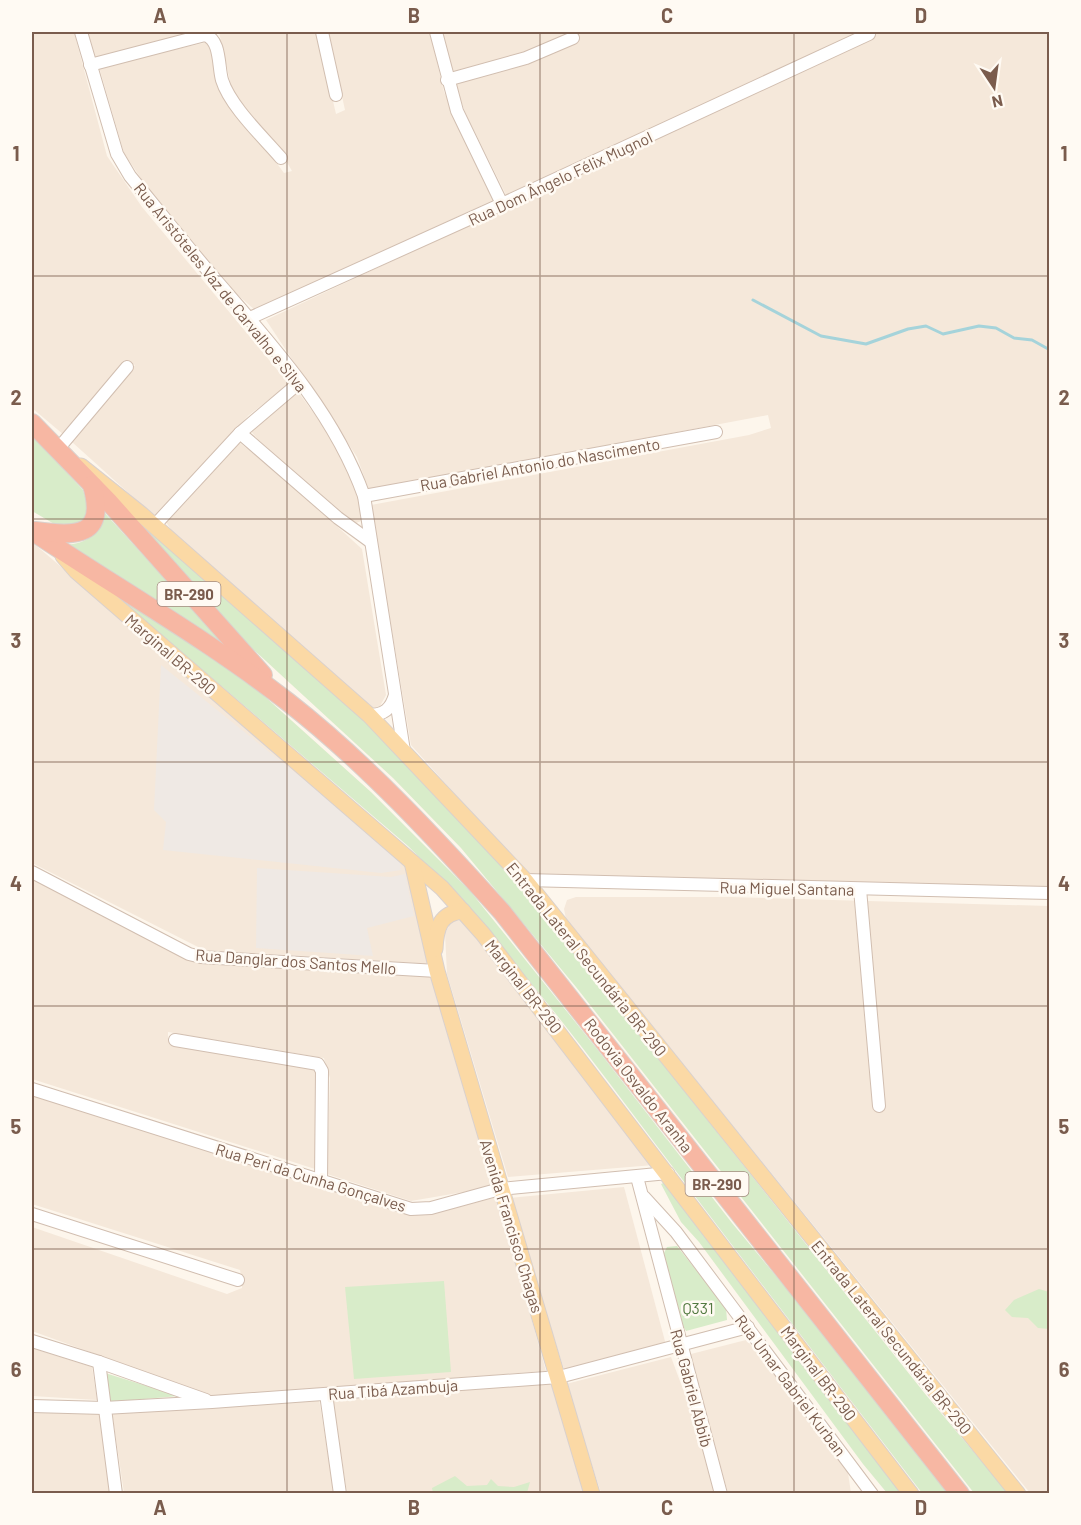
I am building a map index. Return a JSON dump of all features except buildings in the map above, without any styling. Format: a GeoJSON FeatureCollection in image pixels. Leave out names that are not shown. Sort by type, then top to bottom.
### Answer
{"type":"FeatureCollection","features":[{"type":"Feature","properties":{"kind":"highway","name":"Rodovia Osvaldo Aranha"},"geometry":{"type":"LineString","coordinates":[[32,423],[92,483],[288,703]]}},
{"type":"Feature","properties":{"kind":"highway","name":"BR-290"},"geometry":{"type":"LineString","coordinates":[[32,531],[69,535],[87,529],[93,524],[97,510],[92,483]]}},
{"type":"Feature","properties":{"kind":"highway","name":"Rodovia Osvaldo Aranha"},"geometry":{"type":"LineString","coordinates":[[32,531],[60,551],[154,608],[288,703],[356,762],[502,912],[960,1494]]}},
{"type":"Feature","properties":{"kind":"main road","name":"Entrada Lateral Secundária BR-290"},"geometry":{"type":"LineString","coordinates":[[63,453],[98,477],[155,525],[369,715],[525,880],[1018,1494]]}},
{"type":"Feature","properties":{"kind":"main road","name":"Marginal BR-290"},"geometry":{"type":"LineString","coordinates":[[60,551],[76,571],[412,862],[463,911],[668,1173],[911,1494]]}},
{"type":"Feature","properties":{"kind":"main road","name":"Avenida Francisco Chagas"},"geometry":{"type":"LineString","coordinates":[[412,862],[436,964],[500,1189],[559,1377],[592,1494]]}},
{"type":"Feature","properties":{"kind":"main road","name":"Avenida Francisco Chagas"},"geometry":{"type":"LineString","coordinates":[[436,964],[440,922],[449,914],[463,911]]}},
{"type":"Feature","properties":{"kind":"street","name":"Rua Aristóteles Vaz de Carvalho e Silva"},"geometry":{"type":"LineString","coordinates":[[81,32],[117,154],[130,176],[250,318],[300,382],[343,445],[364,496],[404,751]]}},
{"type":"Feature","properties":{"kind":"street"},"geometry":{"type":"LineString","coordinates":[[322,32],[336,95]]}},
{"type":"Feature","properties":{"kind":"street"},"geometry":{"type":"LineString","coordinates":[[436,32],[457,111],[502,204]]}},
{"type":"Feature","properties":{"kind":"street","name":"Rua Dom Ângelo Félix Mugnol"},"geometry":{"type":"LineString","coordinates":[[250,318],[869,34]]}},
{"type":"Feature","properties":{"kind":"street"},"geometry":{"type":"LineString","coordinates":[[90,65],[205,35],[215,43],[223,80],[229,94],[281,158]]}},
{"type":"Feature","properties":{"kind":"street"},"geometry":{"type":"LineString","coordinates":[[447,80],[526,58],[573,38]]}},
{"type":"Feature","properties":{"kind":"street"},"geometry":{"type":"LineString","coordinates":[[63,453],[127,367]]}},
{"type":"Feature","properties":{"kind":"street"},"geometry":{"type":"LineString","coordinates":[[155,525],[240,433],[300,382]]}},
{"type":"Feature","properties":{"kind":"street","name":"Rua Gabriel Antonio do Nascimento"},"geometry":{"type":"LineString","coordinates":[[364,496],[716,432]]}},
{"type":"Feature","properties":{"kind":"street"},"geometry":{"type":"LineString","coordinates":[[240,433],[338,518],[371,542]]}},
{"type":"Feature","properties":{"kind":"street"},"geometry":{"type":"LineString","coordinates":[[369,715],[378,715],[389,709],[395,694]]}},
{"type":"Feature","properties":{"kind":"street","name":"Rua Danglar dos Santos Mello"},"geometry":{"type":"LineString","coordinates":[[32,872],[189,954],[201,957],[436,964]]}},
{"type":"Feature","properties":{"kind":"street","name":"Rua Miguel Santana"},"geometry":{"type":"LineString","coordinates":[[525,880],[1050,893]]}},
{"type":"Feature","properties":{"kind":"street"},"geometry":{"type":"LineString","coordinates":[[860,890],[879,1106]]}},
{"type":"Feature","properties":{"kind":"street"},"geometry":{"type":"LineString","coordinates":[[175,1040],[318,1064],[322,1073],[321,1181]]}},
{"type":"Feature","properties":{"kind":"street","name":"Rua Peri da Cunha Gonçalves"},"geometry":{"type":"LineString","coordinates":[[32,1089],[411,1209],[431,1208],[500,1189],[564,1181],[668,1173]]}},
{"type":"Feature","properties":{"kind":"street","name":"Rua Gabriel Abbib"},"geometry":{"type":"LineString","coordinates":[[637,1177],[721,1494]]}},
{"type":"Feature","properties":{"kind":"street","name":"Rua Umar Gabriel Kurban"},"geometry":{"type":"LineString","coordinates":[[644,1197],[676,1232],[872,1494]]}},
{"type":"Feature","properties":{"kind":"street"},"geometry":{"type":"LineString","coordinates":[[32,1214],[238,1280]]}},
{"type":"Feature","properties":{"kind":"street","name":"Rua Tibá Azambuja"},"geometry":{"type":"LineString","coordinates":[[32,1406],[105,1408],[559,1377],[748,1327]]}},
{"type":"Feature","properties":{"kind":"street"},"geometry":{"type":"LineString","coordinates":[[32,1341],[212,1402]]}},
{"type":"Feature","properties":{"kind":"street"},"geometry":{"type":"LineString","coordinates":[[99,1362],[116,1494]]}},
{"type":"Feature","properties":{"kind":"street"},"geometry":{"type":"LineString","coordinates":[[326,1394],[340,1494]]}},
{"type":"Feature","properties":{"kind":"street"},"geometry":{"type":"LineString","coordinates":[[858,1476],[858,1494]]}},
{"type":"Feature","properties":{"kind":"shaded area"},"geometry":{"type":"Polygon","coordinates":[[[32,32],[74,32],[107,156],[142,207],[289,384],[249,415],[154,516],[72,442],[135,365],[124,360],[64,435],[32,408],[32,32]]]}},
{"type":"Feature","properties":{"kind":"shaded area"},"geometry":{"type":"Polygon","coordinates":[[[88,32],[202,32],[94,61],[88,32]]]}},
{"type":"Feature","properties":{"kind":"shaded area"},"geometry":{"type":"Polygon","coordinates":[[[219,32],[317,32],[336,114],[345,110],[328,32],[430,32],[444,92],[493,200],[256,311],[222,281],[154,198],[124,153],[99,67],[208,42],[221,88],[284,173],[292,171],[281,152],[243,107],[231,86],[219,32]]]}},
{"type":"Feature","properties":{"kind":"shaded area"},"geometry":{"type":"Polygon","coordinates":[[[443,32],[868,32],[507,197],[465,112],[453,78],[443,32]]]}},
{"type":"Feature","properties":{"kind":"shaded area"},"geometry":{"type":"Polygon","coordinates":[[[872,32],[1049,32],[1049,887],[545,876],[526,873],[411,745],[371,505],[749,435],[771,428],[768,415],[369,490],[357,457],[266,320],[872,32]]]}},
{"type":"Feature","properties":{"kind":"shaded area"},"geometry":{"type":"Polygon","coordinates":[[[296,389],[337,445],[360,500],[361,521],[356,523],[323,499],[259,441],[250,430],[296,389]]]}},
{"type":"Feature","properties":{"kind":"shaded area"},"geometry":{"type":"Polygon","coordinates":[[[240,443],[285,479],[362,549],[386,695],[380,706],[372,708],[173,533],[166,522],[240,443]]]}},
{"type":"Feature","properties":{"kind":"shaded area"},"geometry":{"type":"Polygon","coordinates":[[[32,542],[407,862],[432,964],[204,950],[32,863],[32,542]]]}},
{"type":"Feature","properties":{"kind":"shaded area"},"geometry":{"type":"Polygon","coordinates":[[[161,665],[399,856],[401,870],[381,873],[163,850],[166,822],[154,810],[161,665]]]}},
{"type":"Feature","properties":{"kind":"shaded area"},"geometry":{"type":"Polygon","coordinates":[[[257,868],[391,877],[405,874],[414,916],[367,928],[373,956],[256,948],[257,868]]]}},
{"type":"Feature","properties":{"kind":"shaded area"},"geometry":{"type":"Polygon","coordinates":[[[32,875],[189,959],[432,975],[493,1187],[411,1201],[327,1174],[330,1078],[324,1058],[168,1032],[168,1039],[316,1066],[315,1169],[32,1079],[32,875]]]}},
{"type":"Feature","properties":{"kind":"shaded area"},"geometry":{"type":"Polygon","coordinates":[[[576,897],[730,897],[1049,906],[1049,1493],[1030,1493],[566,919],[564,909],[567,900],[576,897]]]}},
{"type":"Feature","properties":{"kind":"shaded area"},"geometry":{"type":"Polygon","coordinates":[[[465,918],[654,1165],[508,1177],[447,974],[445,933],[452,921],[465,918]]]}},
{"type":"Feature","properties":{"kind":"shaded area"},"geometry":{"type":"Polygon","coordinates":[[[32,1091],[403,1211],[441,1211],[497,1197],[546,1371],[211,1396],[32,1331],[32,1227],[227,1294],[242,1288],[242,1281],[240,1270],[32,1204],[32,1091]]]}},
{"type":"Feature","properties":{"kind":"shaded area"},"geometry":{"type":"Polygon","coordinates":[[[624,1187],[666,1345],[566,1375],[509,1198],[624,1187]]]}},
{"type":"Feature","properties":{"kind":"shaded area"},"geometry":{"type":"Polygon","coordinates":[[[746,1340],[766,1360],[848,1473],[851,1493],[728,1493],[689,1357],[691,1354],[746,1340]]]}},
{"type":"Feature","properties":{"kind":"shaded area"},"geometry":{"type":"Polygon","coordinates":[[[32,1348],[92,1367],[97,1400],[32,1396],[32,1348]]]}},
{"type":"Feature","properties":{"kind":"shaded area"},"geometry":{"type":"Polygon","coordinates":[[[671,1357],[703,1443],[714,1493],[601,1493],[566,1384],[671,1357]]]}},
{"type":"Feature","properties":{"kind":"shaded area"},"geometry":{"type":"Polygon","coordinates":[[[553,1379],[585,1493],[347,1493],[333,1401],[553,1379]]]}},
{"type":"Feature","properties":{"kind":"shaded area"},"geometry":{"type":"Polygon","coordinates":[[[319,1399],[334,1493],[124,1493],[112,1412],[319,1399]]]}},
{"type":"Feature","properties":{"kind":"shaded area"},"geometry":{"type":"Polygon","coordinates":[[[32,1411],[99,1413],[111,1493],[32,1494],[32,1411]]]}},
{"type":"Feature","properties":{"kind":"green space"},"geometry":{"type":"Polygon","coordinates":[[[32,435],[83,490],[90,513],[83,524],[56,525],[32,511],[32,435]]]}},
{"type":"Feature","properties":{"kind":"green space"},"geometry":{"type":"Polygon","coordinates":[[[112,496],[396,747],[510,872],[926,1395],[1008,1493],[974,1493],[576,987],[461,848],[393,778],[218,617],[112,496]]]}},
{"type":"Feature","properties":{"kind":"green space"},"geometry":{"type":"Polygon","coordinates":[[[101,509],[227,647],[64,545],[87,540],[98,525],[101,509]]]}},
{"type":"Feature","properties":{"kind":"green space"},"geometry":{"type":"Polygon","coordinates":[[[97,580],[252,685],[371,792],[470,891],[597,1049],[732,1223],[854,1370],[949,1493],[922,1493],[570,1032],[508,955],[442,881],[408,846],[156,630],[117,602],[97,580]]]}},
{"type":"Feature","properties":{"kind":"green space"},"geometry":{"type":"Polygon","coordinates":[[[668,1181],[905,1493],[887,1493],[863,1464],[699,1242],[681,1222],[661,1184],[668,1181]]]}},
{"type":"Feature","properties":{"kind":"green space","name":"Q331"},"geometry":{"type":"Polygon","coordinates":[[[677,1246],[726,1308],[727,1320],[686,1331],[681,1323],[662,1257],[667,1247],[677,1246]]]}},
{"type":"Feature","properties":{"kind":"green space"},"geometry":{"type":"Polygon","coordinates":[[[444,1281],[451,1372],[354,1379],[345,1287],[444,1281]]]}},
{"type":"Feature","properties":{"kind":"green space"},"geometry":{"type":"Polygon","coordinates":[[[1039,1289],[1049,1292],[1049,1329],[1038,1328],[1028,1318],[1012,1317],[1005,1310],[1014,1300],[1039,1289]]]}},
{"type":"Feature","properties":{"kind":"green space"},"geometry":{"type":"Polygon","coordinates":[[[105,1373],[179,1396],[109,1402],[105,1373]]]}},
{"type":"Feature","properties":{"kind":"green space"},"geometry":{"type":"Polygon","coordinates":[[[455,1476],[467,1486],[487,1485],[491,1479],[498,1486],[514,1487],[530,1482],[527,1493],[433,1493],[432,1488],[455,1476]]]}},
{"type":"Feature","properties":{"kind":"waterway"},"geometry":{"type":"LineString","coordinates":[[753,300],[821,336],[866,344],[908,329],[926,326],[943,334],[979,326],[996,328],[1014,338],[1032,340],[1050,350]]}}]}
